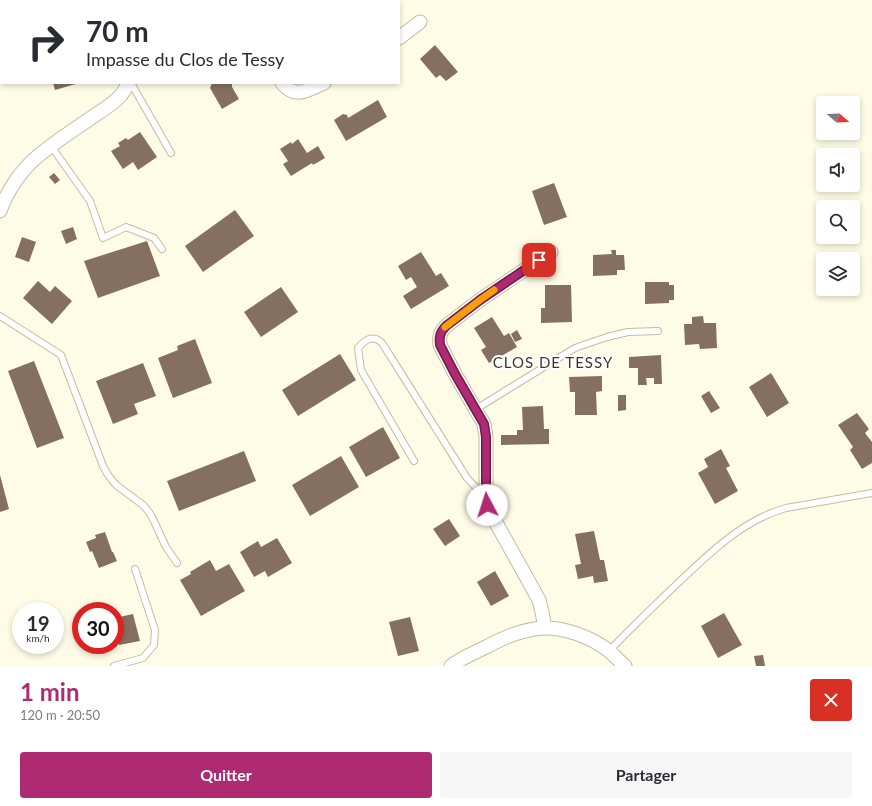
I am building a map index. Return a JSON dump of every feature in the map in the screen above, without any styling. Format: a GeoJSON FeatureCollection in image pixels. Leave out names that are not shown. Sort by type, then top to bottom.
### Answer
{"type":"FeatureCollection","features":[{"type":"Feature","properties":{"kind":"street"},"geometry":{"type":"LineString","coordinates":[[400,37],[420,22]]}},
{"type":"Feature","properties":{"kind":"street"},"geometry":{"type":"LineString","coordinates":[[0,211],[9,192],[23,172],[37,157],[113,103],[129,84]]}},
{"type":"Feature","properties":{"kind":"street"},"geometry":{"type":"LineString","coordinates":[[283,84],[291,92],[296,93],[321,84]]}},
{"type":"Feature","properties":{"kind":"street"},"geometry":{"type":"LineString","coordinates":[[545,628],[539,600],[487,505],[485,429],[482,419],[455,374],[440,345],[439,340],[442,330],[446,326],[480,300],[551,252]]}},
{"type":"Feature","properties":{"kind":"street"},"geometry":{"type":"LineString","coordinates":[[450,666],[515,633],[545,628],[571,632],[589,638],[609,651],[625,666]]}},
{"type":"Feature","properties":{"kind":"lane"},"geometry":{"type":"LineString","coordinates":[[131,84],[171,153]]}},
{"type":"Feature","properties":{"kind":"lane"},"geometry":{"type":"LineString","coordinates":[[51,146],[90,201],[103,238],[126,227],[154,238],[162,249]]}},
{"type":"Feature","properties":{"kind":"lane"},"geometry":{"type":"LineString","coordinates":[[0,316],[61,355],[103,466],[108,475],[116,485],[143,505],[149,512],[154,519],[166,547],[177,563]]}},
{"type":"Feature","properties":{"kind":"lane"},"geometry":{"type":"LineString","coordinates":[[476,409],[575,348],[607,337],[628,332],[658,331]]}},
{"type":"Feature","properties":{"kind":"lane"},"geometry":{"type":"LineString","coordinates":[[414,461],[361,370],[358,357],[358,348],[364,341],[372,339],[380,342],[467,478],[486,498]]}},
{"type":"Feature","properties":{"kind":"lane"},"geometry":{"type":"LineString","coordinates":[[609,651],[643,616],[724,540],[758,519],[775,511],[786,508],[872,493]]}},
{"type":"Feature","properties":{"kind":"lane"},"geometry":{"type":"LineString","coordinates":[[114,666],[143,658],[154,645],[155,630],[136,568]]}},
{"type":"Feature","properties":{"kind":"building"},"geometry":{"type":"Polygon","coordinates":[[[435,45],[458,72],[446,81],[440,75],[436,78],[420,59],[435,45]]]}},
{"type":"Feature","properties":{"kind":"building"},"geometry":{"type":"Polygon","coordinates":[[[53,84],[76,84],[55,90],[53,84]]]}},
{"type":"Feature","properties":{"kind":"building"},"geometry":{"type":"Polygon","coordinates":[[[212,84],[232,84],[232,87],[239,99],[222,109],[210,88],[212,84]]]}},
{"type":"Feature","properties":{"kind":"building"},"geometry":{"type":"Polygon","coordinates":[[[378,100],[387,117],[346,141],[334,120],[343,114],[347,115],[348,118],[378,100]]]}},
{"type":"Feature","properties":{"kind":"building"},"geometry":{"type":"Polygon","coordinates":[[[140,132],[157,157],[138,170],[133,162],[123,169],[111,151],[120,146],[118,143],[126,138],[128,140],[140,132]]]}},
{"type":"Feature","properties":{"kind":"building"},"geometry":{"type":"Polygon","coordinates":[[[298,139],[307,153],[318,146],[325,158],[313,165],[312,163],[291,176],[283,164],[288,161],[280,149],[291,142],[292,144],[298,139]]]}},
{"type":"Feature","properties":{"kind":"building"},"geometry":{"type":"Polygon","coordinates":[[[54,173],[60,180],[55,184],[49,177],[54,173]]]}},
{"type":"Feature","properties":{"kind":"building"},"geometry":{"type":"Polygon","coordinates":[[[554,183],[567,217],[544,225],[532,191],[554,183]]]}},
{"type":"Feature","properties":{"kind":"building"},"geometry":{"type":"Polygon","coordinates":[[[235,210],[254,236],[203,272],[185,246],[235,210]]]}},
{"type":"Feature","properties":{"kind":"building"},"geometry":{"type":"Polygon","coordinates":[[[73,227],[77,239],[66,244],[61,231],[73,227]]]}},
{"type":"Feature","properties":{"kind":"building"},"geometry":{"type":"Polygon","coordinates":[[[22,237],[36,242],[29,262],[15,257],[22,237]]]}},
{"type":"Feature","properties":{"kind":"building"},"geometry":{"type":"Polygon","coordinates":[[[147,241],[160,276],[98,298],[84,261],[147,241]]]}},
{"type":"Feature","properties":{"kind":"building"},"geometry":{"type":"Polygon","coordinates":[[[611,250],[616,250],[616,255],[624,255],[625,270],[617,270],[617,275],[593,276],[593,255],[612,254],[611,250]]]}},
{"type":"Feature","properties":{"kind":"building"},"geometry":{"type":"Polygon","coordinates":[[[421,252],[436,276],[441,273],[449,286],[411,309],[403,296],[417,287],[411,277],[406,280],[398,266],[421,252]]]}},
{"type":"Feature","properties":{"kind":"building"},"geometry":{"type":"Polygon","coordinates":[[[38,281],[50,292],[55,286],[72,301],[52,324],[23,298],[38,281]]]}},
{"type":"Feature","properties":{"kind":"building"},"geometry":{"type":"Polygon","coordinates":[[[645,282],[669,282],[669,285],[674,285],[674,300],[669,300],[669,303],[645,304],[645,282]]]}},
{"type":"Feature","properties":{"kind":"building"},"geometry":{"type":"Polygon","coordinates":[[[545,285],[571,285],[572,322],[541,323],[541,308],[545,308],[545,285]]]}},
{"type":"Feature","properties":{"kind":"building"},"geometry":{"type":"Polygon","coordinates":[[[281,287],[298,312],[261,337],[244,312],[281,287]]]}},
{"type":"Feature","properties":{"kind":"building"},"geometry":{"type":"Polygon","coordinates":[[[703,316],[704,323],[716,323],[717,348],[700,349],[699,344],[685,345],[684,324],[692,324],[692,317],[703,316]]]}},
{"type":"Feature","properties":{"kind":"building"},"geometry":{"type":"Polygon","coordinates":[[[492,317],[504,336],[509,333],[517,347],[489,363],[481,350],[486,347],[474,328],[492,317]]]}},
{"type":"Feature","properties":{"kind":"building"},"geometry":{"type":"Polygon","coordinates":[[[517,330],[522,339],[515,342],[511,334],[517,330]]]}},
{"type":"Feature","properties":{"kind":"building"},"geometry":{"type":"Polygon","coordinates":[[[195,339],[212,383],[173,398],[158,358],[178,350],[177,346],[195,339]]]}},
{"type":"Feature","properties":{"kind":"building"},"geometry":{"type":"Polygon","coordinates":[[[340,354],[356,380],[298,416],[282,390],[340,354]]]}},
{"type":"Feature","properties":{"kind":"building"},"geometry":{"type":"Polygon","coordinates":[[[661,355],[662,384],[654,384],[654,378],[646,378],[647,385],[638,385],[638,368],[629,368],[629,357],[661,355]]]}},
{"type":"Feature","properties":{"kind":"building"},"geometry":{"type":"Polygon","coordinates":[[[34,361],[64,438],[37,448],[8,371],[34,361]]]}},
{"type":"Feature","properties":{"kind":"building"},"geometry":{"type":"Polygon","coordinates":[[[143,363],[156,396],[134,404],[138,414],[113,424],[96,381],[143,363]]]}},
{"type":"Feature","properties":{"kind":"building"},"geometry":{"type":"Polygon","coordinates":[[[771,373],[789,403],[767,417],[749,387],[771,373]]]}},
{"type":"Feature","properties":{"kind":"building"},"geometry":{"type":"Polygon","coordinates":[[[602,376],[602,391],[596,392],[597,415],[575,415],[575,392],[570,392],[569,377],[602,376]]]}},
{"type":"Feature","properties":{"kind":"building"},"geometry":{"type":"Polygon","coordinates":[[[709,391],[720,408],[711,413],[701,396],[709,391]]]}},
{"type":"Feature","properties":{"kind":"building"},"geometry":{"type":"Polygon","coordinates":[[[618,395],[626,395],[626,410],[618,411],[618,395]]]}},
{"type":"Feature","properties":{"kind":"building"},"geometry":{"type":"Polygon","coordinates":[[[543,406],[544,429],[549,429],[549,444],[501,445],[501,435],[517,435],[517,430],[523,430],[522,407],[543,406]]]}},
{"type":"Feature","properties":{"kind":"building"},"geometry":{"type":"Polygon","coordinates":[[[857,413],[869,429],[865,433],[872,442],[872,463],[862,469],[850,450],[853,447],[838,425],[857,413]]]}},
{"type":"Feature","properties":{"kind":"building"},"geometry":{"type":"Polygon","coordinates":[[[383,427],[400,458],[366,477],[349,447],[383,427]]]}},
{"type":"Feature","properties":{"kind":"building"},"geometry":{"type":"Polygon","coordinates":[[[721,449],[730,466],[726,468],[738,491],[715,504],[698,473],[708,467],[704,459],[721,449]]]}},
{"type":"Feature","properties":{"kind":"building"},"geometry":{"type":"Polygon","coordinates":[[[244,451],[256,481],[179,511],[167,481],[244,451]]]}},
{"type":"Feature","properties":{"kind":"building"},"geometry":{"type":"Polygon","coordinates":[[[341,456],[359,487],[310,516],[292,485],[341,456]]]}},
{"type":"Feature","properties":{"kind":"building"},"geometry":{"type":"Polygon","coordinates":[[[0,475],[9,509],[0,512],[0,475]]]}},
{"type":"Feature","properties":{"kind":"building"},"geometry":{"type":"Polygon","coordinates":[[[449,519],[460,536],[445,546],[433,529],[449,519]]]}},
{"type":"Feature","properties":{"kind":"building"},"geometry":{"type":"Polygon","coordinates":[[[594,531],[600,560],[604,560],[608,581],[594,583],[593,576],[578,579],[575,565],[581,564],[575,534],[594,531]]]}},
{"type":"Feature","properties":{"kind":"building"},"geometry":{"type":"Polygon","coordinates":[[[105,532],[117,561],[99,568],[92,551],[90,552],[86,542],[96,538],[95,535],[105,532]]]}},
{"type":"Feature","properties":{"kind":"building"},"geometry":{"type":"Polygon","coordinates":[[[277,538],[292,563],[268,577],[265,571],[254,577],[240,552],[258,541],[261,547],[277,538]]]}},
{"type":"Feature","properties":{"kind":"building"},"geometry":{"type":"Polygon","coordinates":[[[210,560],[216,571],[229,564],[245,591],[201,616],[180,580],[210,560]]]}},
{"type":"Feature","properties":{"kind":"building"},"geometry":{"type":"Polygon","coordinates":[[[495,571],[509,596],[491,606],[477,582],[495,571]]]}},
{"type":"Feature","properties":{"kind":"building"},"geometry":{"type":"Polygon","coordinates":[[[724,613],[742,645],[718,658],[701,626],[724,613]]]}},
{"type":"Feature","properties":{"kind":"building"},"geometry":{"type":"Polygon","coordinates":[[[133,614],[140,641],[124,644],[124,616],[133,614]]]}},
{"type":"Feature","properties":{"kind":"building"},"geometry":{"type":"Polygon","coordinates":[[[410,617],[419,651],[398,656],[389,622],[410,617]]]}},
{"type":"Feature","properties":{"kind":"building"},"geometry":{"type":"Polygon","coordinates":[[[763,655],[765,666],[756,666],[754,656],[763,655]]]}},
{"type":"Feature","properties":{"kind":"slow traffic"},"geometry":{"type":"LineString","coordinates":[[445,327],[494,290]]}},
{"type":"Feature","properties":{"kind":"district","name":"CLOS DE TESSY"},"geometry":{"type":"Point","coordinates":[553,362]}},
{"type":"Feature","properties":{"kind":"route"},"geometry":{"type":"LineString","coordinates":[[487,505],[486,437],[484,424],[440,345],[440,335],[446,326],[480,300],[539,260]]}}]}
